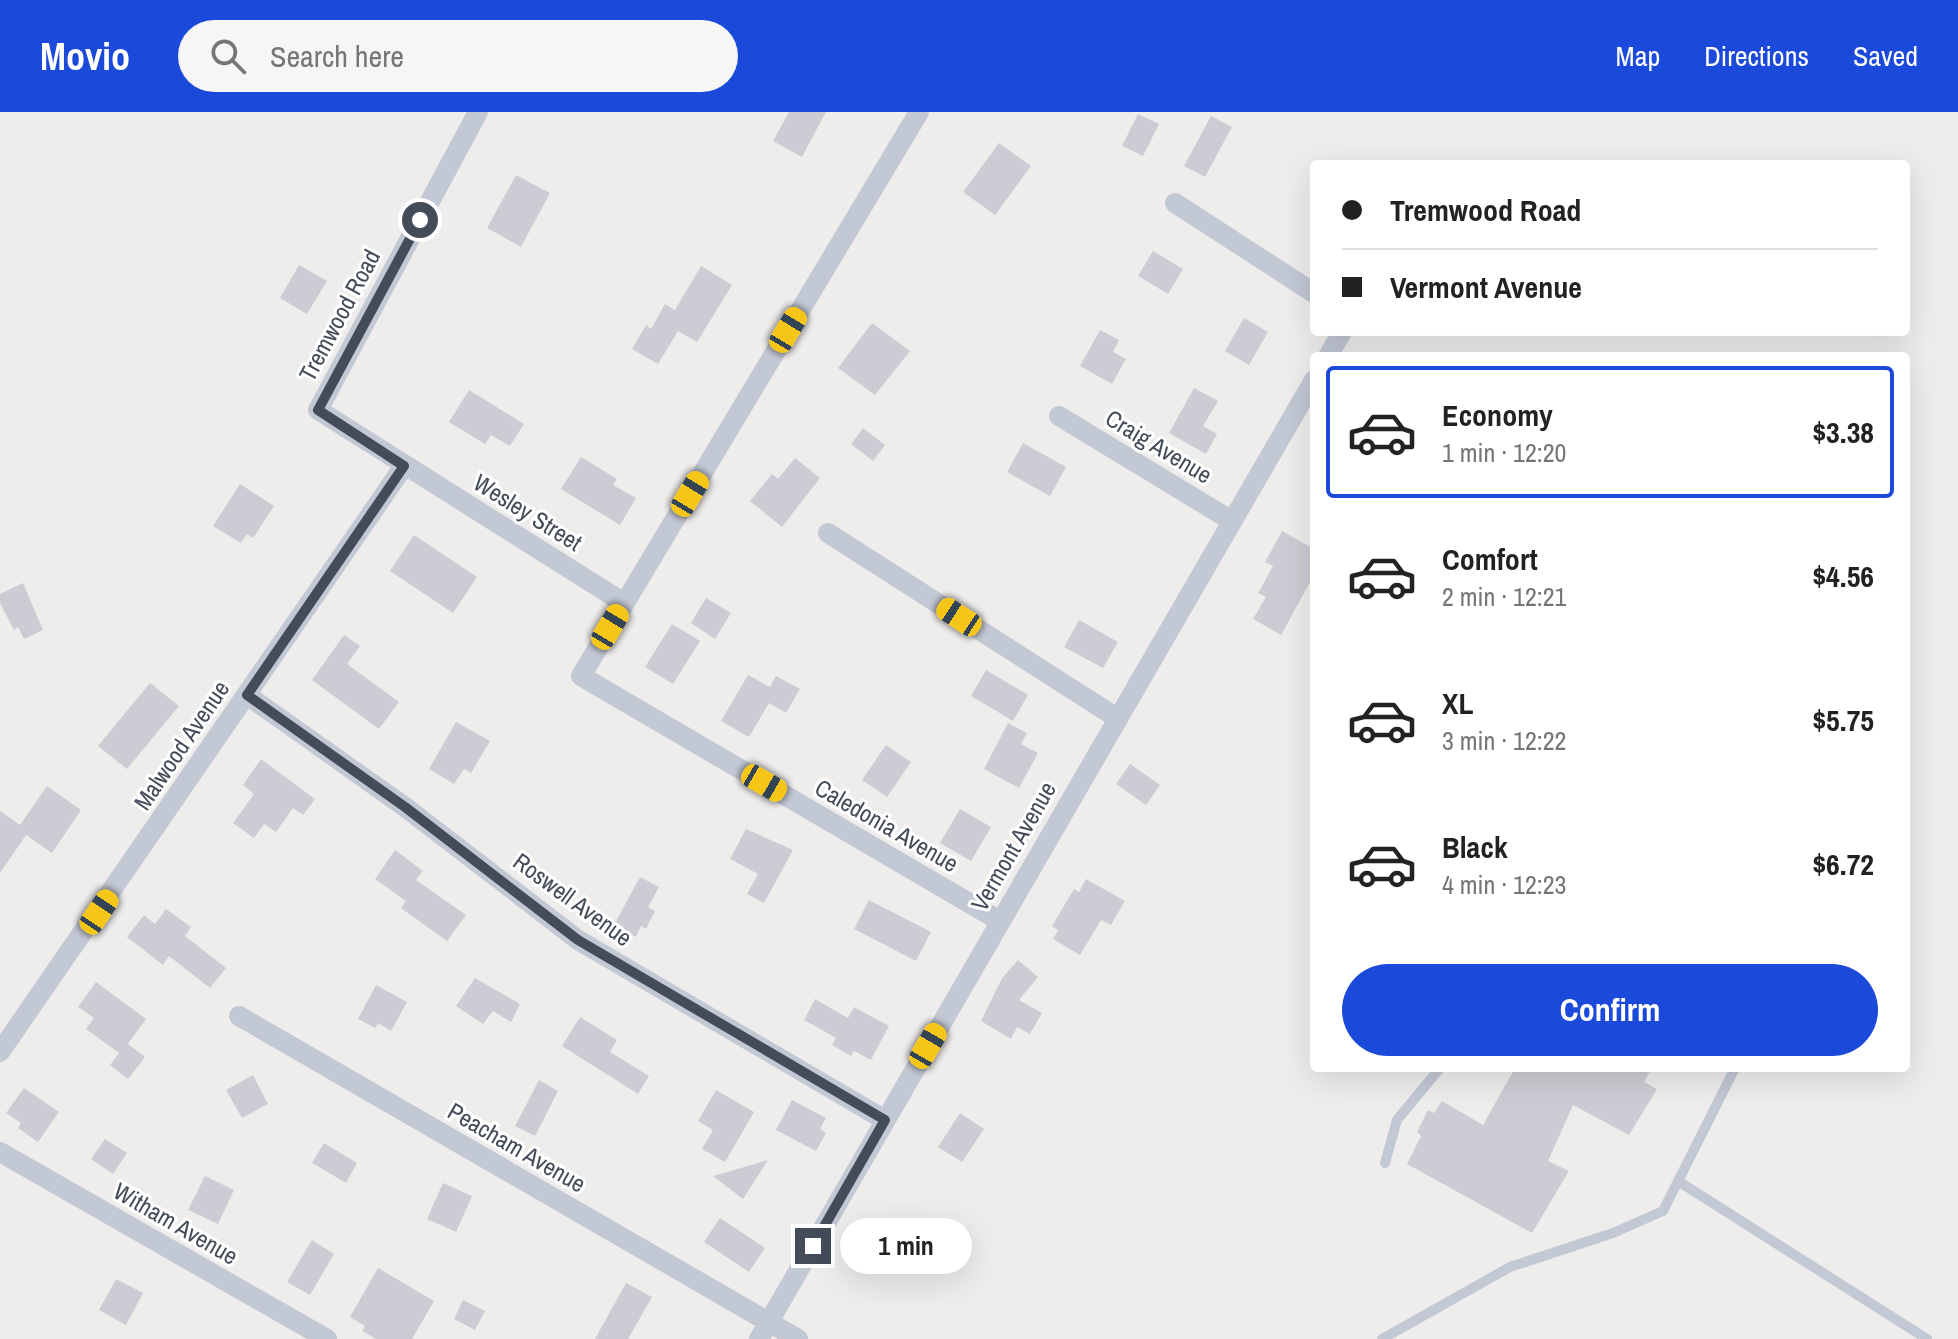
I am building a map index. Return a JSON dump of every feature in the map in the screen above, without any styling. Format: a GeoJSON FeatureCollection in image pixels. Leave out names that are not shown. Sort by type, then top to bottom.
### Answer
{"type":"FeatureCollection","features":[{"type":"Feature","properties":{"kind":"street","name":"Tremwood Road"},"geometry":{"type":"LineString","coordinates":[[404,466],[318,410],[478,112]]}},
{"type":"Feature","properties":{"kind":"street"},"geometry":{"type":"LineString","coordinates":[[624,603],[919,112]]}},
{"type":"Feature","properties":{"kind":"street"},"geometry":{"type":"LineString","coordinates":[[1175,203],[1310,290]]}},
{"type":"Feature","properties":{"kind":"street","name":"Vermont Avenue"},"geometry":{"type":"LineString","coordinates":[[764,1330],[1310,387]]}},
{"type":"Feature","properties":{"kind":"street","name":"Craig Avenue"},"geometry":{"type":"LineString","coordinates":[[1059,416],[1232,521]]}},
{"type":"Feature","properties":{"kind":"street","name":"Wesley Street"},"geometry":{"type":"LineString","coordinates":[[404,466],[624,603]]}},
{"type":"Feature","properties":{"kind":"street","name":"Malwood Avenue"},"geometry":{"type":"LineString","coordinates":[[0,1052],[404,466]]}},
{"type":"Feature","properties":{"kind":"street"},"geometry":{"type":"LineString","coordinates":[[828,533],[1117,718]]}},
{"type":"Feature","properties":{"kind":"street","name":"Caledonia Avenue"},"geometry":{"type":"LineString","coordinates":[[624,603],[581,676],[1000,921]]}},
{"type":"Feature","properties":{"kind":"street","name":"Roswell Avenue"},"geometry":{"type":"LineString","coordinates":[[247,695],[405,807],[578,940],[885,1120]]}},
{"type":"Feature","properties":{"kind":"street","name":"Peacham Avenue"},"geometry":{"type":"LineString","coordinates":[[239,1016],[764,1330],[798,1339]]}},
{"type":"Feature","properties":{"kind":"street","name":"Witham Avenue"},"geometry":{"type":"LineString","coordinates":[[0,1152],[327,1339]]}},
{"type":"Feature","properties":{"kind":"lane"},"geometry":{"type":"LineString","coordinates":[[1385,1163],[1397,1120],[1437,1072]]}},
{"type":"Feature","properties":{"kind":"lane"},"geometry":{"type":"LineString","coordinates":[[1382,1339],[1510,1267],[1613,1233],[1663,1211],[1733,1072]]}},
{"type":"Feature","properties":{"kind":"lane"},"geometry":{"type":"LineString","coordinates":[[1678,1181],[1927,1339]]}},
{"type":"Feature","properties":{"kind":"building"},"geometry":{"type":"Polygon","coordinates":[[[789,112],[826,112],[802,157],[773,141],[789,112]]]}},
{"type":"Feature","properties":{"kind":"building"},"geometry":{"type":"Polygon","coordinates":[[[1138,114],[1159,124],[1143,156],[1122,146],[1138,114]]]}},
{"type":"Feature","properties":{"kind":"building"},"geometry":{"type":"Polygon","coordinates":[[[1211,116],[1232,127],[1205,177],[1184,166],[1211,116]]]}},
{"type":"Feature","properties":{"kind":"building"},"geometry":{"type":"Polygon","coordinates":[[[999,143],[1031,166],[995,215],[963,192],[999,143]]]}},
{"type":"Feature","properties":{"kind":"building"},"geometry":{"type":"Polygon","coordinates":[[[516,175],[550,193],[521,247],[487,228],[516,175]]]}},
{"type":"Feature","properties":{"kind":"building"},"geometry":{"type":"Polygon","coordinates":[[[1153,251],[1183,269],[1168,294],[1138,276],[1153,251]]]}},
{"type":"Feature","properties":{"kind":"building"},"geometry":{"type":"Polygon","coordinates":[[[299,265],[327,281],[307,314],[280,298],[299,265]]]}},
{"type":"Feature","properties":{"kind":"building"},"geometry":{"type":"Polygon","coordinates":[[[701,266],[732,285],[697,342],[678,331],[658,364],[632,349],[646,325],[651,329],[665,304],[675,310],[701,266]]]}},
{"type":"Feature","properties":{"kind":"building"},"geometry":{"type":"Polygon","coordinates":[[[1244,318],[1268,332],[1249,365],[1225,351],[1244,318]]]}},
{"type":"Feature","properties":{"kind":"building"},"geometry":{"type":"Polygon","coordinates":[[[872,323],[910,351],[875,395],[838,368],[872,323]]]}},
{"type":"Feature","properties":{"kind":"building"},"geometry":{"type":"Polygon","coordinates":[[[1100,330],[1119,340],[1113,352],[1126,359],[1112,384],[1080,366],[1100,330]]]}},
{"type":"Feature","properties":{"kind":"building"},"geometry":{"type":"Polygon","coordinates":[[[1194,388],[1218,401],[1203,426],[1217,434],[1206,454],[1169,433],[1194,388]]]}},
{"type":"Feature","properties":{"kind":"building"},"geometry":{"type":"Polygon","coordinates":[[[469,390],[524,424],[510,446],[491,435],[485,444],[449,422],[469,390]]]}},
{"type":"Feature","properties":{"kind":"building"},"geometry":{"type":"Polygon","coordinates":[[[863,428],[885,445],[873,461],[851,444],[863,428]]]}},
{"type":"Feature","properties":{"kind":"building"},"geometry":{"type":"Polygon","coordinates":[[[1023,443],[1066,467],[1050,496],[1007,472],[1023,443]]]}},
{"type":"Feature","properties":{"kind":"building"},"geometry":{"type":"Polygon","coordinates":[[[581,457],[617,479],[613,485],[636,498],[620,525],[561,489],[581,457]]]}},
{"type":"Feature","properties":{"kind":"building"},"geometry":{"type":"Polygon","coordinates":[[[795,458],[820,478],[782,527],[750,501],[772,474],[778,479],[795,458]]]}},
{"type":"Feature","properties":{"kind":"building"},"geometry":{"type":"Polygon","coordinates":[[[240,484],[274,506],[253,538],[247,534],[241,543],[213,526],[240,484]]]}},
{"type":"Feature","properties":{"kind":"building"},"geometry":{"type":"Polygon","coordinates":[[[1282,531],[1310,547],[1310,582],[1281,635],[1253,619],[1266,597],[1258,593],[1273,566],[1265,562],[1282,531]]]}},
{"type":"Feature","properties":{"kind":"building"},"geometry":{"type":"Polygon","coordinates":[[[414,535],[477,577],[453,613],[390,571],[414,535]]]}},
{"type":"Feature","properties":{"kind":"building"},"geometry":{"type":"Polygon","coordinates":[[[23,583],[43,630],[24,639],[18,627],[14,630],[0,603],[0,594],[23,583]]]}},
{"type":"Feature","properties":{"kind":"building"},"geometry":{"type":"Polygon","coordinates":[[[706,598],[731,613],[715,639],[691,623],[706,598]]]}},
{"type":"Feature","properties":{"kind":"building"},"geometry":{"type":"Polygon","coordinates":[[[1079,620],[1118,642],[1103,668],[1064,647],[1079,620]]]}},
{"type":"Feature","properties":{"kind":"building"},"geometry":{"type":"Polygon","coordinates":[[[672,624],[700,641],[673,684],[645,667],[672,624]]]}},
{"type":"Feature","properties":{"kind":"building"},"geometry":{"type":"Polygon","coordinates":[[[344,635],[360,646],[347,664],[399,702],[379,729],[312,680],[344,635]]]}},
{"type":"Feature","properties":{"kind":"building"},"geometry":{"type":"Polygon","coordinates":[[[986,670],[1028,695],[1013,721],[971,696],[986,670]]]}},
{"type":"Feature","properties":{"kind":"building"},"geometry":{"type":"Polygon","coordinates":[[[748,675],[770,687],[776,676],[800,689],[786,713],[769,703],[749,737],[721,721],[748,675]]]}},
{"type":"Feature","properties":{"kind":"building"},"geometry":{"type":"Polygon","coordinates":[[[150,683],[179,706],[127,769],[98,746],[150,683]]]}},
{"type":"Feature","properties":{"kind":"building"},"geometry":{"type":"Polygon","coordinates":[[[456,722],[490,741],[471,773],[464,769],[454,784],[429,769],[456,722]]]}},
{"type":"Feature","properties":{"kind":"building"},"geometry":{"type":"Polygon","coordinates":[[[1008,723],[1027,733],[1021,744],[1038,753],[1019,788],[984,769],[1008,723]]]}},
{"type":"Feature","properties":{"kind":"building"},"geometry":{"type":"Polygon","coordinates":[[[886,745],[911,762],[887,797],[862,780],[886,745]]]}},
{"type":"Feature","properties":{"kind":"building"},"geometry":{"type":"Polygon","coordinates":[[[261,759],[315,799],[303,815],[293,808],[276,832],[264,824],[254,838],[233,823],[254,794],[243,785],[261,759]]]}},
{"type":"Feature","properties":{"kind":"building"},"geometry":{"type":"Polygon","coordinates":[[[1130,764],[1160,785],[1146,805],[1116,784],[1130,764]]]}},
{"type":"Feature","properties":{"kind":"building"},"geometry":{"type":"Polygon","coordinates":[[[47,786],[81,810],[52,853],[26,835],[0,873],[0,811],[20,825],[47,786]]]}},
{"type":"Feature","properties":{"kind":"building"},"geometry":{"type":"Polygon","coordinates":[[[960,809],[991,827],[971,861],[940,843],[960,809]]]}},
{"type":"Feature","properties":{"kind":"building"},"geometry":{"type":"Polygon","coordinates":[[[746,829],[793,850],[764,903],[747,894],[758,874],[730,859],[746,829]]]}},
{"type":"Feature","properties":{"kind":"building"},"geometry":{"type":"Polygon","coordinates":[[[395,850],[423,871],[416,880],[466,915],[447,941],[401,908],[406,901],[375,879],[395,850]]]}},
{"type":"Feature","properties":{"kind":"building"},"geometry":{"type":"Polygon","coordinates":[[[640,877],[659,887],[648,907],[655,911],[646,929],[641,926],[636,937],[614,925],[640,877]]]}},
{"type":"Feature","properties":{"kind":"building"},"geometry":{"type":"Polygon","coordinates":[[[1086,879],[1125,901],[1111,925],[1101,920],[1080,955],[1053,939],[1058,930],[1052,926],[1074,889],[1079,892],[1086,879]]]}},
{"type":"Feature","properties":{"kind":"building"},"geometry":{"type":"Polygon","coordinates":[[[869,900],[931,932],[916,961],[854,929],[869,900]]]}},
{"type":"Feature","properties":{"kind":"building"},"geometry":{"type":"Polygon","coordinates":[[[166,909],[191,927],[185,936],[226,968],[210,988],[169,956],[163,965],[127,937],[144,915],[155,924],[166,909]]]}},
{"type":"Feature","properties":{"kind":"building"},"geometry":{"type":"Polygon","coordinates":[[[1018,960],[1038,977],[1019,1000],[1042,1013],[1030,1034],[1017,1027],[1011,1039],[981,1021],[1002,978],[1018,960]]]}},
{"type":"Feature","properties":{"kind":"building"},"geometry":{"type":"Polygon","coordinates":[[[475,978],[520,1004],[511,1022],[493,1011],[483,1024],[456,1006],[475,978]]]}},
{"type":"Feature","properties":{"kind":"building"},"geometry":{"type":"Polygon","coordinates":[[[96,982],[146,1019],[128,1044],[145,1057],[128,1079],[110,1065],[119,1053],[86,1029],[94,1018],[78,1007],[96,982]]]}},
{"type":"Feature","properties":{"kind":"building"},"geometry":{"type":"Polygon","coordinates":[[[376,985],[407,1002],[391,1031],[378,1023],[375,1028],[358,1019],[376,985]]]}},
{"type":"Feature","properties":{"kind":"building"},"geometry":{"type":"Polygon","coordinates":[[[815,999],[848,1018],[854,1007],[889,1026],[871,1060],[854,1051],[851,1056],[832,1045],[836,1038],[804,1020],[815,999]]]}},
{"type":"Feature","properties":{"kind":"building"},"geometry":{"type":"Polygon","coordinates":[[[580,1017],[617,1040],[610,1052],[649,1076],[638,1094],[562,1046],[580,1017]]]}},
{"type":"Feature","properties":{"kind":"building"},"geometry":{"type":"Polygon","coordinates":[[[1513,1072],[1650,1072],[1644,1082],[1657,1089],[1629,1135],[1573,1105],[1548,1161],[1569,1171],[1532,1233],[1407,1164],[1421,1136],[1417,1132],[1428,1110],[1434,1113],[1442,1101],[1483,1125],[1513,1072]]]}},
{"type":"Feature","properties":{"kind":"building"},"geometry":{"type":"Polygon","coordinates":[[[253,1075],[268,1104],[242,1118],[226,1090],[253,1075]]]}},
{"type":"Feature","properties":{"kind":"building"},"geometry":{"type":"Polygon","coordinates":[[[539,1080],[558,1091],[535,1136],[515,1126],[539,1080]]]}},
{"type":"Feature","properties":{"kind":"building"},"geometry":{"type":"Polygon","coordinates":[[[24,1088],[59,1112],[38,1142],[18,1128],[21,1123],[6,1113],[24,1088]]]}},
{"type":"Feature","properties":{"kind":"building"},"geometry":{"type":"Polygon","coordinates":[[[716,1090],[754,1112],[725,1162],[702,1149],[713,1130],[698,1121],[716,1090]]]}},
{"type":"Feature","properties":{"kind":"building"},"geometry":{"type":"Polygon","coordinates":[[[792,1100],[826,1118],[820,1129],[826,1133],[816,1151],[776,1130],[792,1100]]]}},
{"type":"Feature","properties":{"kind":"building"},"geometry":{"type":"Polygon","coordinates":[[[960,1113],[984,1129],[962,1162],[938,1147],[960,1113]]]}},
{"type":"Feature","properties":{"kind":"building"},"geometry":{"type":"Polygon","coordinates":[[[105,1139],[127,1153],[113,1174],[91,1159],[105,1139]]]}},
{"type":"Feature","properties":{"kind":"building"},"geometry":{"type":"Polygon","coordinates":[[[324,1143],[357,1163],[346,1183],[312,1163],[324,1143]]]}},
{"type":"Feature","properties":{"kind":"building"},"geometry":{"type":"Polygon","coordinates":[[[768,1160],[743,1199],[713,1176],[768,1160]]]}},
{"type":"Feature","properties":{"kind":"building"},"geometry":{"type":"Polygon","coordinates":[[[205,1176],[234,1190],[218,1224],[188,1210],[205,1176]]]}},
{"type":"Feature","properties":{"kind":"building"},"geometry":{"type":"Polygon","coordinates":[[[443,1183],[472,1196],[456,1232],[427,1219],[443,1183]]]}},
{"type":"Feature","properties":{"kind":"building"},"geometry":{"type":"Polygon","coordinates":[[[720,1218],[765,1248],[749,1272],[704,1242],[720,1218]]]}},
{"type":"Feature","properties":{"kind":"building"},"geometry":{"type":"Polygon","coordinates":[[[312,1240],[334,1254],[310,1295],[287,1282],[312,1240]]]}},
{"type":"Feature","properties":{"kind":"building"},"geometry":{"type":"Polygon","coordinates":[[[378,1268],[434,1301],[412,1339],[376,1339],[362,1331],[365,1326],[350,1317],[378,1268]]]}},
{"type":"Feature","properties":{"kind":"building"},"geometry":{"type":"Polygon","coordinates":[[[116,1279],[143,1293],[126,1325],[99,1310],[116,1279]]]}},
{"type":"Feature","properties":{"kind":"building"},"geometry":{"type":"Polygon","coordinates":[[[626,1283],[652,1297],[628,1339],[595,1339],[626,1283]]]}},
{"type":"Feature","properties":{"kind":"building"},"geometry":{"type":"Polygon","coordinates":[[[463,1300],[485,1311],[475,1330],[454,1319],[463,1300]]]}},
{"type":"Feature","properties":{"kind":"route"},"geometry":{"type":"LineString","coordinates":[[420,220],[318,410],[404,466],[247,695],[405,807],[578,940],[699,1014],[885,1120],[813,1246]]}}]}
